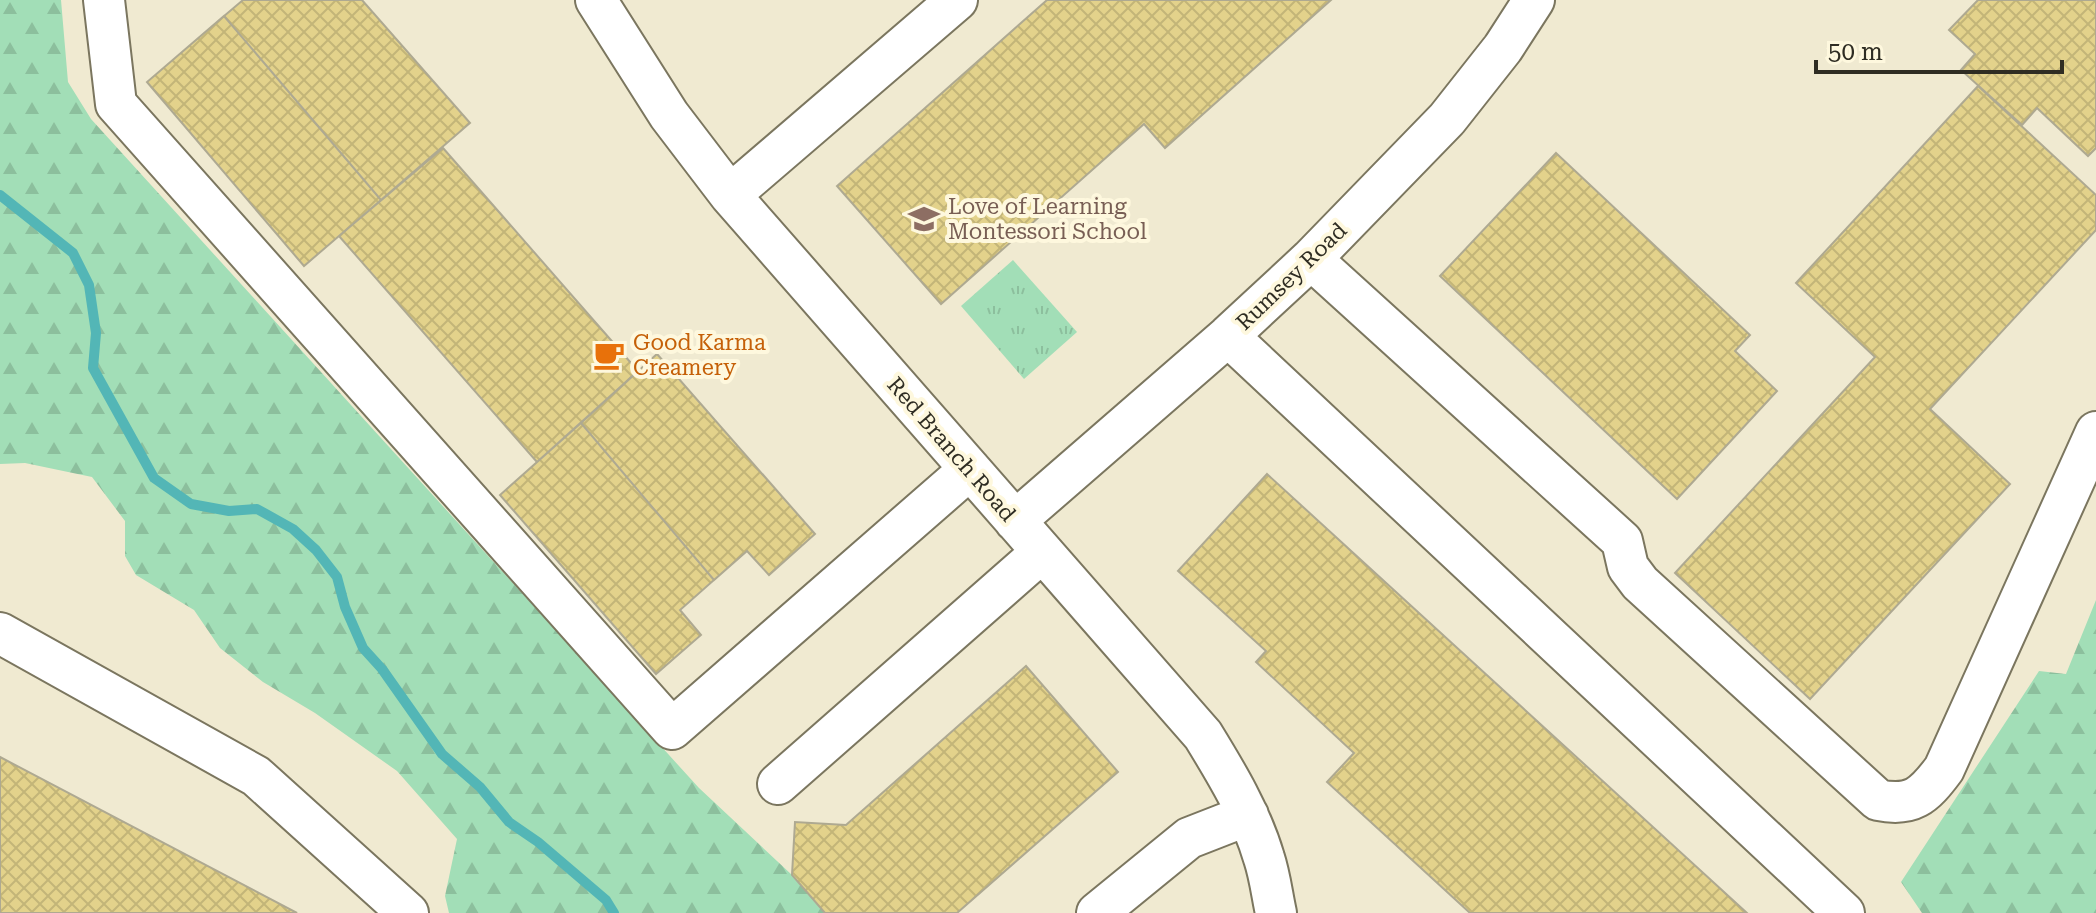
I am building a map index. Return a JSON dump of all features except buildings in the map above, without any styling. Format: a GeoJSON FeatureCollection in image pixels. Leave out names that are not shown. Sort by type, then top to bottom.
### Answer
{"type":"FeatureCollection","features":[{"type":"Feature","properties":{"kind":"street"},"geometry":{"type":"LineString","coordinates":[[104,0],[116,104],[672,729],[970,469]]}},
{"type":"Feature","properties":{"kind":"street"},"geometry":{"type":"LineString","coordinates":[[730,195],[957,0]]}},
{"type":"Feature","properties":{"kind":"street","name":"Rumsey Road"},"geometry":{"type":"LineString","coordinates":[[1015,521],[1228,336],[1311,259],[1447,119],[1503,48],[1534,0]]}},
{"type":"Feature","properties":{"kind":"street","name":"Red Branch Road"},"geometry":{"type":"LineString","coordinates":[[607,3],[669,115],[730,195],[1203,735],[1248,815],[1265,859],[1276,913]]}},
{"type":"Feature","properties":{"kind":"street"},"geometry":{"type":"LineString","coordinates":[[1311,259],[1622,541],[1628,567],[1640,583],[1878,800],[1895,804],[1913,800],[1928,791],[1944,769],[2096,432]]}},
{"type":"Feature","properties":{"kind":"street"},"geometry":{"type":"LineString","coordinates":[[1228,336],[1844,913]]}},
{"type":"Feature","properties":{"kind":"street"},"geometry":{"type":"LineString","coordinates":[[778,784],[1042,552]]}},
{"type":"Feature","properties":{"kind":"street"},"geometry":{"type":"LineString","coordinates":[[0,633],[256,776],[408,913]]}},
{"type":"Feature","properties":{"kind":"street"},"geometry":{"type":"LineString","coordinates":[[1097,913],[1189,838],[1248,815]]}},
{"type":"Feature","properties":{"kind":"green space"},"geometry":{"type":"Polygon","coordinates":[[[0,0],[61,0],[68,82],[91,119],[699,788],[792,875],[825,913],[449,913],[445,896],[457,839],[397,771],[315,713],[263,682],[220,648],[194,610],[136,575],[125,556],[125,521],[92,477],[25,463],[0,464],[0,0]]]}},
{"type":"Feature","properties":{"kind":"green space"},"geometry":{"type":"Polygon","coordinates":[[[1013,260],[1077,332],[1024,379],[961,306],[1013,260]]]}},
{"type":"Feature","properties":{"kind":"green space"},"geometry":{"type":"Polygon","coordinates":[[[2096,600],[2096,913],[1922,913],[1901,882],[2039,671],[2066,674],[2096,600]]]}},
{"type":"Feature","properties":{"kind":"waterway"},"geometry":{"type":"LineString","coordinates":[[0,195],[73,253],[89,285],[96,333],[93,368],[154,478],[191,504],[229,511],[257,509],[293,529],[316,550],[337,577],[345,607],[363,648],[382,669],[442,754],[480,787],[509,822],[538,842],[606,900],[614,913]]}},
{"type":"Feature","properties":{"kind":"place","name":"Love of Learning Montessori School"},"geometry":{"type":"Point","coordinates":[924,219]}},
{"type":"Feature","properties":{"kind":"place","name":"Good Karma Creamery"},"geometry":{"type":"Point","coordinates":[609,355]}}]}
